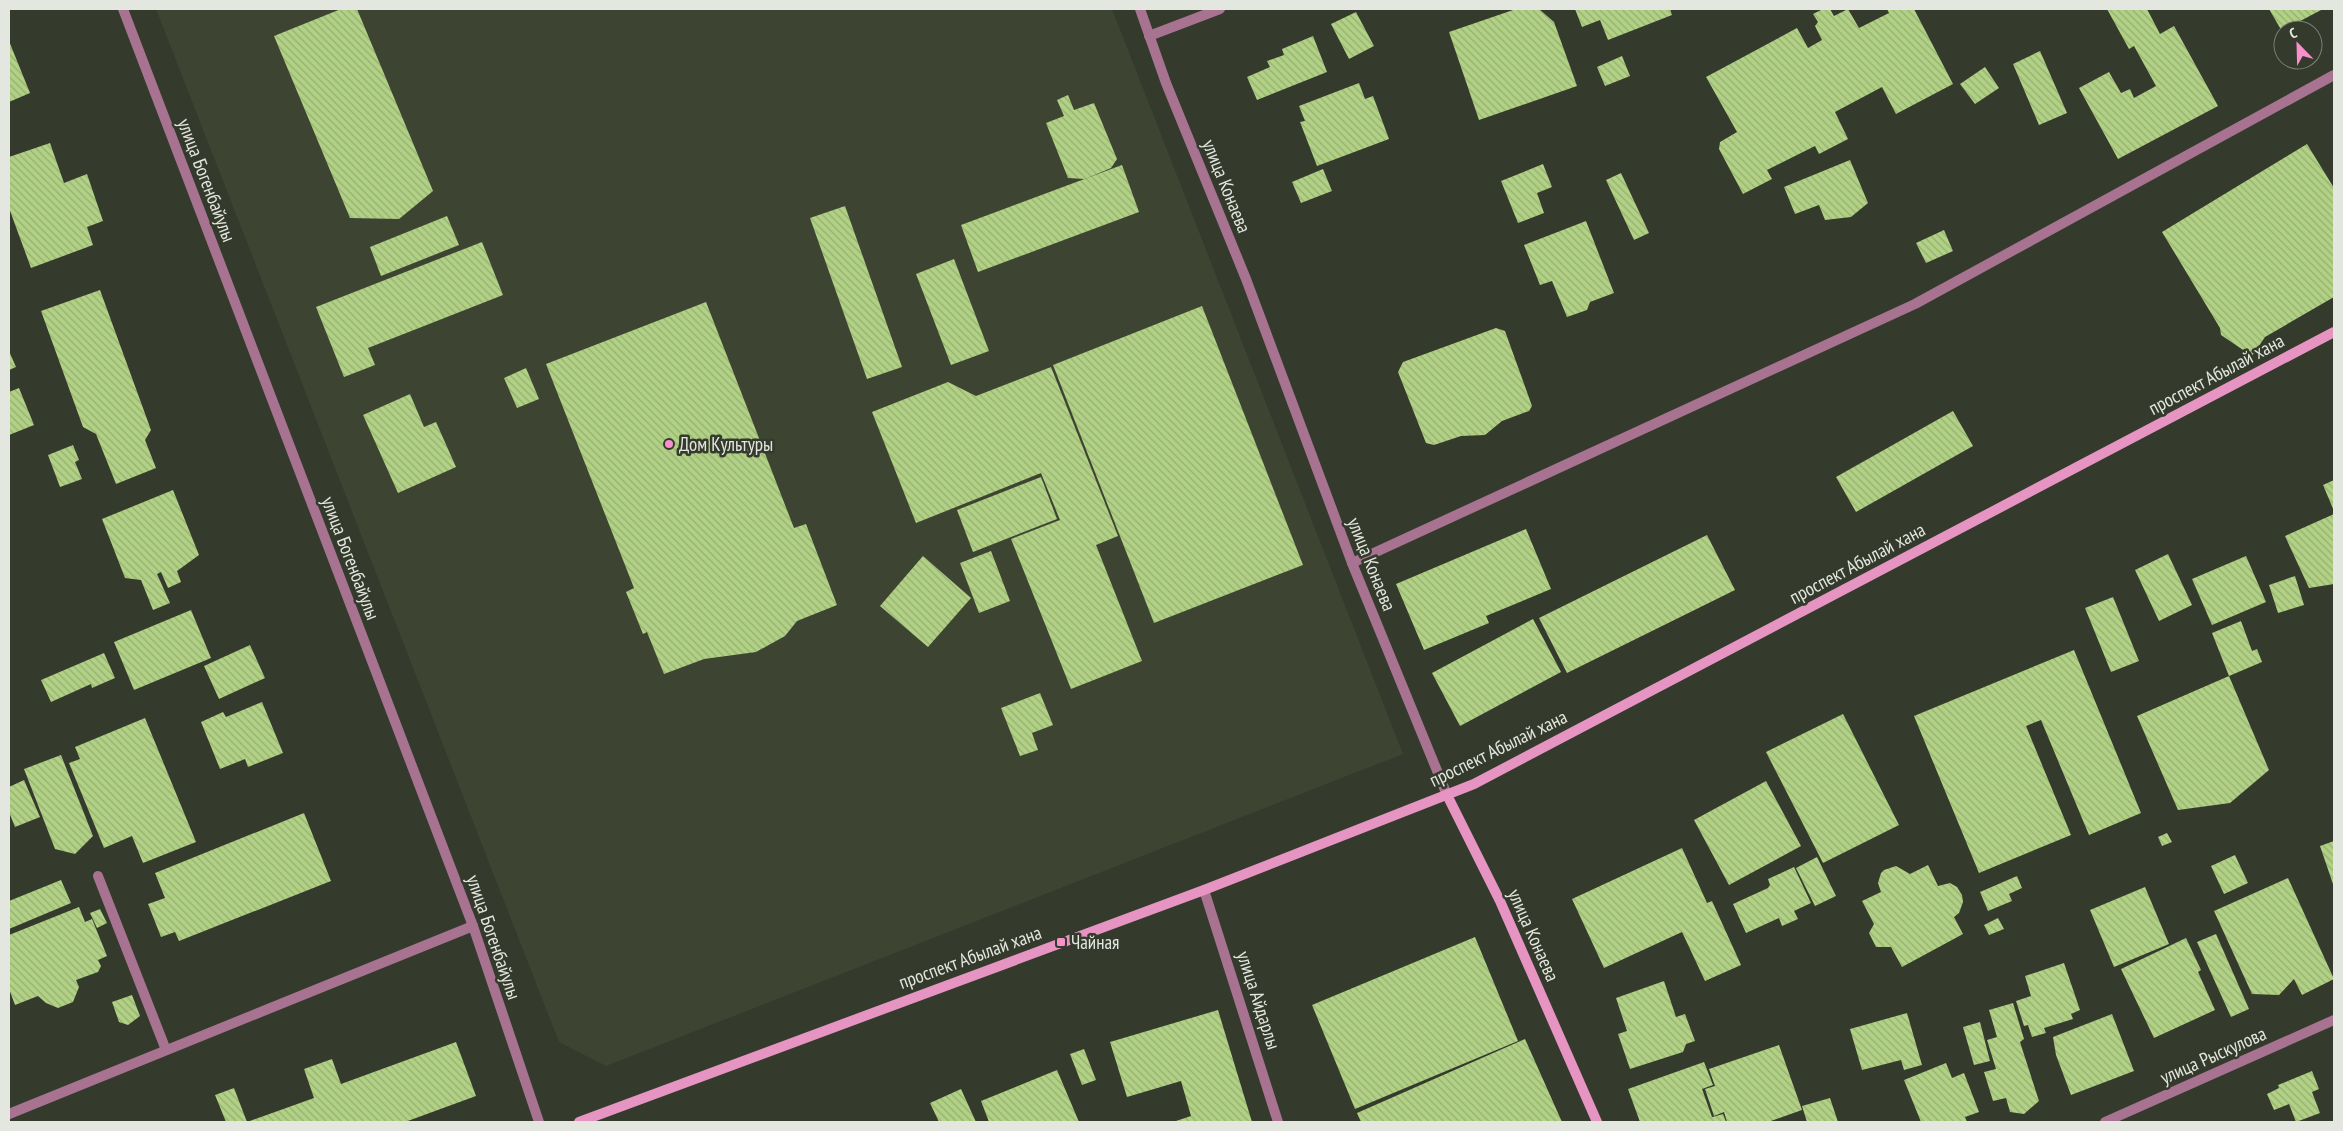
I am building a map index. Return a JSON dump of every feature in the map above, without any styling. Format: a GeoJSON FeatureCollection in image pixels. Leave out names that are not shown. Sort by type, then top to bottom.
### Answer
{"type":"FeatureCollection","features":[{"type":"Feature","properties":{"kind":"main road","name":"проспект Абылай хана"},"geometry":{"type":"LineString","coordinates":[[579,1122],[1204,890],[1474,784],[2334,332]]}},
{"type":"Feature","properties":{"kind":"main road","name":"улица Конаева"},"geometry":{"type":"LineString","coordinates":[[1447,795],[1500,901],[1597,1122]]}},
{"type":"Feature","properties":{"kind":"street","name":"улица Богенбайулы"},"geometry":{"type":"LineString","coordinates":[[123,9],[473,926],[539,1122]]}},
{"type":"Feature","properties":{"kind":"street","name":"улица Конаева"},"geometry":{"type":"LineString","coordinates":[[1140,9],[1246,279],[1352,563],[1447,795]]}},
{"type":"Feature","properties":{"kind":"street"},"geometry":{"type":"LineString","coordinates":[[1150,36],[1220,9]]}},
{"type":"Feature","properties":{"kind":"street"},"geometry":{"type":"LineString","coordinates":[[1352,563],[1915,304],[2334,75]]}},
{"type":"Feature","properties":{"kind":"street"},"geometry":{"type":"LineString","coordinates":[[98,876],[166,1050]]}},
{"type":"Feature","properties":{"kind":"street","name":"улица Айдарлы"},"geometry":{"type":"LineString","coordinates":[[1204,890],[1278,1122]]}},
{"type":"Feature","properties":{"kind":"street"},"geometry":{"type":"LineString","coordinates":[[9,1114],[473,926]]}},
{"type":"Feature","properties":{"kind":"street","name":"улица Рыскулова"},"geometry":{"type":"LineString","coordinates":[[2105,1122],[2334,1020]]}},
{"type":"Feature","properties":{"kind":"shaded area"},"geometry":{"type":"Polygon","coordinates":[[[156,9],[1112,9],[1403,754],[606,1066],[559,1042],[156,9]]]}},
{"type":"Feature","properties":{"kind":"building"},"geometry":{"type":"Polygon","coordinates":[[[341,9],[357,9],[433,191],[399,219],[350,218],[274,36],[341,9]]]}},
{"type":"Feature","properties":{"kind":"building"},"geometry":{"type":"Polygon","coordinates":[[[1516,9],[1539,9],[1554,22],[1577,86],[1479,120],[1449,32],[1516,9]]]}},
{"type":"Feature","properties":{"kind":"building"},"geometry":{"type":"Polygon","coordinates":[[[1575,9],[1670,9],[1672,15],[1608,40],[1600,20],[1582,27],[1575,9]]]}},
{"type":"Feature","properties":{"kind":"building"},"geometry":{"type":"Polygon","coordinates":[[[1823,9],[1830,9],[1834,16],[1848,9],[1859,28],[1889,13],[1887,9],[1914,9],[1953,84],[1896,114],[1882,87],[1835,112],[1848,139],[1819,154],[1815,146],[1767,170],[1772,179],[1743,194],[1719,149],[1720,142],[1737,132],[1706,77],[1797,28],[1808,48],[1822,40],[1815,26],[1818,22],[1813,14],[1823,9]]]}},
{"type":"Feature","properties":{"kind":"building"},"geometry":{"type":"Polygon","coordinates":[[[2107,9],[2147,9],[2160,34],[2174,26],[2218,106],[2118,159],[2079,88],[2109,72],[2121,93],[2130,89],[2134,98],[2156,86],[2134,46],[2129,49],[2107,9]]]}},
{"type":"Feature","properties":{"kind":"building"},"geometry":{"type":"Polygon","coordinates":[[[2269,9],[2323,9],[2302,20],[2275,20],[2269,9]]]}},
{"type":"Feature","properties":{"kind":"building"},"geometry":{"type":"Polygon","coordinates":[[[1356,12],[1374,46],[1349,59],[1331,24],[1356,12]]]}},
{"type":"Feature","properties":{"kind":"building"},"geometry":{"type":"Polygon","coordinates":[[[1313,36],[1327,72],[1257,100],[1247,77],[1270,67],[1267,61],[1284,55],[1282,49],[1313,36]]]}},
{"type":"Feature","properties":{"kind":"building"},"geometry":{"type":"Polygon","coordinates":[[[9,41],[30,93],[9,102],[9,41]]]}},
{"type":"Feature","properties":{"kind":"building"},"geometry":{"type":"Polygon","coordinates":[[[2040,51],[2067,113],[2039,125],[2013,64],[2040,51]]]}},
{"type":"Feature","properties":{"kind":"building"},"geometry":{"type":"Polygon","coordinates":[[[1622,56],[1630,76],[1605,86],[1597,67],[1622,56]]]}},
{"type":"Feature","properties":{"kind":"building"},"geometry":{"type":"Polygon","coordinates":[[[1985,67],[1999,88],[1975,104],[1960,84],[1985,67]]]}},
{"type":"Feature","properties":{"kind":"building"},"geometry":{"type":"Polygon","coordinates":[[[1359,83],[1365,99],[1373,96],[1389,139],[1317,166],[1300,122],[1305,121],[1299,106],[1359,83]]]}},
{"type":"Feature","properties":{"kind":"building"},"geometry":{"type":"Polygon","coordinates":[[[1068,95],[1074,110],[1094,103],[1117,159],[1111,168],[1085,179],[1068,178],[1046,123],[1064,116],[1057,100],[1068,95]]]}},
{"type":"Feature","properties":{"kind":"building"},"geometry":{"type":"Polygon","coordinates":[[[50,143],[64,183],[87,174],[103,221],[87,227],[93,245],[31,268],[9,208],[9,157],[50,143]]]}},
{"type":"Feature","properties":{"kind":"building"},"geometry":{"type":"Polygon","coordinates":[[[2307,144],[2334,188],[2334,297],[2265,337],[2252,356],[2221,335],[2220,328],[2162,232],[2307,144]]]}},
{"type":"Feature","properties":{"kind":"building"},"geometry":{"type":"Polygon","coordinates":[[[1850,160],[1868,203],[1851,217],[1825,220],[1819,205],[1795,214],[1784,187],[1850,160]]]}},
{"type":"Feature","properties":{"kind":"building"},"geometry":{"type":"Polygon","coordinates":[[[1543,164],[1552,187],[1537,193],[1544,213],[1518,223],[1501,181],[1543,164]]]}},
{"type":"Feature","properties":{"kind":"building"},"geometry":{"type":"Polygon","coordinates":[[[1122,165],[1139,212],[978,272],[961,225],[1122,165]]]}},
{"type":"Feature","properties":{"kind":"building"},"geometry":{"type":"Polygon","coordinates":[[[1323,169],[1332,191],[1301,203],[1292,182],[1323,169]]]}},
{"type":"Feature","properties":{"kind":"building"},"geometry":{"type":"Polygon","coordinates":[[[1621,173],[1649,233],[1634,240],[1606,180],[1621,173]]]}},
{"type":"Feature","properties":{"kind":"building"},"geometry":{"type":"Polygon","coordinates":[[[845,206],[902,367],[867,379],[810,218],[845,206]]]}},
{"type":"Feature","properties":{"kind":"building"},"geometry":{"type":"Polygon","coordinates":[[[447,216],[459,245],[381,276],[370,247],[447,216]]]}},
{"type":"Feature","properties":{"kind":"building"},"geometry":{"type":"Polygon","coordinates":[[[1586,221],[1614,293],[1590,302],[1587,310],[1567,317],[1552,281],[1540,285],[1524,245],[1586,221]]]}},
{"type":"Feature","properties":{"kind":"building"},"geometry":{"type":"Polygon","coordinates":[[[1944,230],[1953,251],[1926,263],[1916,243],[1944,230]]]}},
{"type":"Feature","properties":{"kind":"building"},"geometry":{"type":"Polygon","coordinates":[[[482,242],[503,295],[368,348],[375,365],[344,377],[316,307],[482,242]]]}},
{"type":"Feature","properties":{"kind":"building"},"geometry":{"type":"Polygon","coordinates":[[[954,259],[989,351],[951,365],[916,274],[954,259]]]}},
{"type":"Feature","properties":{"kind":"building"},"geometry":{"type":"Polygon","coordinates":[[[100,290],[151,430],[145,440],[156,468],[116,484],[96,434],[83,427],[41,311],[100,290]]]}},
{"type":"Feature","properties":{"kind":"building","name":"Дом Культуры"},"geometry":{"type":"Polygon","coordinates":[[[706,302],[794,528],[806,524],[837,605],[797,621],[785,636],[756,652],[704,659],[664,674],[647,632],[643,634],[626,592],[634,588],[546,364],[706,302]]]}},
{"type":"Feature","properties":{"kind":"building"},"geometry":{"type":"Polygon","coordinates":[[[1202,306],[1303,565],[1154,623],[1053,365],[1202,306]]]}},
{"type":"Feature","properties":{"kind":"building"},"geometry":{"type":"Polygon","coordinates":[[[1496,328],[1505,331],[1532,406],[1529,411],[1502,421],[1485,435],[1461,436],[1434,445],[1426,443],[1398,372],[1403,362],[1496,328]]]}},
{"type":"Feature","properties":{"kind":"building"},"geometry":{"type":"Polygon","coordinates":[[[9,351],[16,367],[9,370],[9,351]]]}},
{"type":"Feature","properties":{"kind":"building"},"geometry":{"type":"Polygon","coordinates":[[[1051,367],[1118,536],[1096,545],[1142,661],[1071,689],[1011,539],[1060,520],[1041,473],[916,523],[872,412],[948,382],[976,396],[1051,367]]]}},
{"type":"Feature","properties":{"kind":"building"},"geometry":{"type":"Polygon","coordinates":[[[526,368],[539,399],[517,408],[504,378],[526,368]]]}},
{"type":"Feature","properties":{"kind":"building"},"geometry":{"type":"Polygon","coordinates":[[[19,388],[34,425],[9,435],[9,392],[19,388]]]}},
{"type":"Feature","properties":{"kind":"building"},"geometry":{"type":"Polygon","coordinates":[[[410,394],[424,427],[436,422],[456,467],[398,493],[363,415],[410,394]]]}},
{"type":"Feature","properties":{"kind":"building"},"geometry":{"type":"Polygon","coordinates":[[[1953,411],[1973,446],[1856,512],[1836,477],[1953,411]]]}},
{"type":"Feature","properties":{"kind":"building"},"geometry":{"type":"Polygon","coordinates":[[[73,445],[79,460],[75,462],[82,479],[60,487],[48,455],[73,445]]]}},
{"type":"Feature","properties":{"kind":"building"},"geometry":{"type":"Polygon","coordinates":[[[1041,477],[1057,519],[973,552],[957,510],[1041,477]]]}},
{"type":"Feature","properties":{"kind":"building"},"geometry":{"type":"Polygon","coordinates":[[[2334,480],[2334,511],[2323,485],[2334,480]]]}},
{"type":"Feature","properties":{"kind":"building"},"geometry":{"type":"Polygon","coordinates":[[[173,490],[199,555],[177,571],[181,582],[168,588],[161,572],[157,574],[170,603],[153,610],[141,580],[125,578],[102,519],[173,490]]]}},
{"type":"Feature","properties":{"kind":"building"},"geometry":{"type":"Polygon","coordinates":[[[2334,514],[2334,584],[2309,588],[2285,536],[2334,514]]]}},
{"type":"Feature","properties":{"kind":"building"},"geometry":{"type":"Polygon","coordinates":[[[1526,529],[1551,589],[1486,616],[1489,623],[1424,650],[1396,584],[1526,529]]]}},
{"type":"Feature","properties":{"kind":"building"},"geometry":{"type":"Polygon","coordinates":[[[1707,535],[1735,590],[1567,673],[1539,618],[1707,535]]]}},
{"type":"Feature","properties":{"kind":"building"},"geometry":{"type":"Polygon","coordinates":[[[991,551],[1010,601],[979,613],[960,563],[991,551]]]}},
{"type":"Feature","properties":{"kind":"building"},"geometry":{"type":"Polygon","coordinates":[[[2168,554],[2192,605],[2159,621],[2135,570],[2168,554]]]}},
{"type":"Feature","properties":{"kind":"building"},"geometry":{"type":"Polygon","coordinates":[[[923,556],[971,598],[928,647],[880,606],[923,556]]]}},
{"type":"Feature","properties":{"kind":"building"},"geometry":{"type":"Polygon","coordinates":[[[2246,556],[2266,602],[2212,625],[2192,579],[2246,556]]]}},
{"type":"Feature","properties":{"kind":"building"},"geometry":{"type":"Polygon","coordinates":[[[2295,576],[2304,605],[2278,613],[2269,585],[2295,576]]]}},
{"type":"Feature","properties":{"kind":"building"},"geometry":{"type":"Polygon","coordinates":[[[2113,597],[2139,661],[2111,672],[2085,608],[2113,597]]]}},
{"type":"Feature","properties":{"kind":"building"},"geometry":{"type":"Polygon","coordinates":[[[191,610],[211,658],[134,690],[114,642],[191,610]]]}},
{"type":"Feature","properties":{"kind":"building"},"geometry":{"type":"Polygon","coordinates":[[[1533,619],[1561,672],[1460,726],[1432,673],[1533,619]]]}},
{"type":"Feature","properties":{"kind":"building"},"geometry":{"type":"Polygon","coordinates":[[[2241,621],[2252,651],[2257,649],[2262,662],[2229,676],[2212,633],[2241,621]]]}},
{"type":"Feature","properties":{"kind":"building"},"geometry":{"type":"Polygon","coordinates":[[[250,645],[265,678],[219,699],[204,666],[250,645]]]}},
{"type":"Feature","properties":{"kind":"building"},"geometry":{"type":"Polygon","coordinates":[[[2074,650],[2141,813],[2089,835],[2041,720],[2026,726],[2071,835],[1979,873],[1914,716],[2074,650]]]}},
{"type":"Feature","properties":{"kind":"building"},"geometry":{"type":"Polygon","coordinates":[[[104,653],[115,678],[92,688],[91,684],[51,702],[41,680],[104,653]]]}},
{"type":"Feature","properties":{"kind":"building"},"geometry":{"type":"Polygon","coordinates":[[[2229,676],[2269,770],[2230,803],[2178,810],[2137,716],[2229,676]]]}},
{"type":"Feature","properties":{"kind":"building"},"geometry":{"type":"Polygon","coordinates":[[[1040,693],[1053,725],[1032,733],[1038,750],[1020,756],[1001,708],[1040,693]]]}},
{"type":"Feature","properties":{"kind":"building"},"geometry":{"type":"Polygon","coordinates":[[[262,702],[283,753],[248,767],[245,759],[220,769],[201,722],[223,712],[226,717],[262,702]]]}},
{"type":"Feature","properties":{"kind":"building"},"geometry":{"type":"Polygon","coordinates":[[[1843,714],[1899,825],[1823,863],[1766,752],[1843,714]]]}},
{"type":"Feature","properties":{"kind":"building"},"geometry":{"type":"Polygon","coordinates":[[[145,718],[196,842],[143,863],[132,836],[104,848],[69,763],[80,759],[75,747],[145,718]]]}},
{"type":"Feature","properties":{"kind":"building"},"geometry":{"type":"Polygon","coordinates":[[[61,755],[93,836],[75,854],[55,849],[24,769],[61,755]]]}},
{"type":"Feature","properties":{"kind":"building"},"geometry":{"type":"Polygon","coordinates":[[[24,780],[40,817],[15,827],[9,812],[9,787],[24,780]]]}},
{"type":"Feature","properties":{"kind":"building"},"geometry":{"type":"Polygon","coordinates":[[[1766,781],[1801,846],[1729,885],[1694,820],[1766,781]]]}},
{"type":"Feature","properties":{"kind":"building"},"geometry":{"type":"Polygon","coordinates":[[[304,813],[331,881],[179,941],[175,932],[161,937],[148,904],[165,898],[155,873],[304,813]]]}},
{"type":"Feature","properties":{"kind":"building"},"geometry":{"type":"Polygon","coordinates":[[[2167,833],[2172,842],[2162,846],[2158,837],[2167,833]]]}},
{"type":"Feature","properties":{"kind":"building"},"geometry":{"type":"Polygon","coordinates":[[[2334,841],[2334,887],[2320,846],[2334,841]]]}},
{"type":"Feature","properties":{"kind":"building"},"geometry":{"type":"Polygon","coordinates":[[[1682,848],[1707,903],[1712,901],[1741,965],[1705,981],[1682,932],[1604,968],[1572,899],[1682,848]]]}},
{"type":"Feature","properties":{"kind":"building"},"geometry":{"type":"Polygon","coordinates":[[[2235,855],[2248,883],[2224,894],[2211,866],[2235,855]]]}},
{"type":"Feature","properties":{"kind":"building"},"geometry":{"type":"Polygon","coordinates":[[[1817,857],[1836,896],[1815,906],[1796,868],[1817,857]]]}},
{"type":"Feature","properties":{"kind":"building"},"geometry":{"type":"Polygon","coordinates":[[[1928,865],[1938,886],[1950,883],[1957,887],[1962,895],[1963,902],[1959,913],[1954,917],[1963,934],[1902,967],[1891,947],[1876,947],[1869,933],[1874,924],[1862,901],[1881,892],[1878,883],[1884,870],[1896,866],[1910,874],[1928,865]]]}},
{"type":"Feature","properties":{"kind":"building"},"geometry":{"type":"Polygon","coordinates":[[[1794,867],[1811,903],[1794,911],[1798,919],[1782,926],[1779,918],[1746,933],[1733,904],[1768,888],[1770,885],[1768,879],[1794,867]]]}},
{"type":"Feature","properties":{"kind":"building"},"geometry":{"type":"Polygon","coordinates":[[[2017,876],[2022,888],[2009,894],[2012,901],[1988,911],[1980,892],[2017,876]]]}},
{"type":"Feature","properties":{"kind":"building"},"geometry":{"type":"Polygon","coordinates":[[[2288,878],[2334,979],[2302,995],[2294,979],[2279,995],[2252,994],[2214,911],[2288,878]]]}},
{"type":"Feature","properties":{"kind":"building"},"geometry":{"type":"Polygon","coordinates":[[[61,880],[71,903],[9,929],[9,901],[61,880]]]}},
{"type":"Feature","properties":{"kind":"building"},"geometry":{"type":"Polygon","coordinates":[[[2145,887],[2169,944],[2114,967],[2090,910],[2145,887]]]}},
{"type":"Feature","properties":{"kind":"building"},"geometry":{"type":"Polygon","coordinates":[[[79,907],[85,922],[92,919],[107,956],[98,960],[101,966],[98,972],[76,980],[79,987],[73,1002],[58,1008],[46,1003],[38,996],[15,1005],[9,989],[9,935],[79,907]]]}},
{"type":"Feature","properties":{"kind":"building"},"geometry":{"type":"Polygon","coordinates":[[[100,909],[107,923],[97,928],[90,913],[100,909]]]}},
{"type":"Feature","properties":{"kind":"building"},"geometry":{"type":"Polygon","coordinates":[[[1998,918],[2004,929],[1989,935],[1984,925],[1998,918]]]}},
{"type":"Feature","properties":{"kind":"building"},"geometry":{"type":"Polygon","coordinates":[[[2216,934],[2249,1009],[2231,1017],[2197,942],[2216,934]]]}},
{"type":"Feature","properties":{"kind":"building"},"geometry":{"type":"Polygon","coordinates":[[[1475,937],[1518,1041],[1355,1109],[1312,1005],[1475,937]]]}},
{"type":"Feature","properties":{"kind":"building"},"geometry":{"type":"Polygon","coordinates":[[[2186,938],[2201,970],[2198,972],[2215,1010],[2154,1038],[2121,969],[2186,938]]]}},
{"type":"Feature","properties":{"kind":"building"},"geometry":{"type":"Polygon","coordinates":[[[2064,963],[2080,1010],[2071,1014],[2073,1019],[2044,1028],[2046,1033],[2032,1037],[2028,1025],[2024,1026],[2016,1001],[2031,996],[2025,976],[2064,963]]]}},
{"type":"Feature","properties":{"kind":"building"},"geometry":{"type":"Polygon","coordinates":[[[1664,981],[1676,1017],[1685,1014],[1695,1041],[1686,1044],[1683,1052],[1630,1069],[1618,1034],[1627,1031],[1616,998],[1664,981]]]}},
{"type":"Feature","properties":{"kind":"building"},"geometry":{"type":"Polygon","coordinates":[[[132,995],[140,1016],[128,1025],[119,1022],[112,1002],[132,995]]]}},
{"type":"Feature","properties":{"kind":"building"},"geometry":{"type":"Polygon","coordinates":[[[2013,1003],[2024,1039],[2020,1042],[2039,1101],[2024,1114],[2010,1112],[2006,1098],[1993,1101],[1984,1072],[1996,1069],[1987,1040],[1997,1037],[1989,1010],[2013,1003]]]}},
{"type":"Feature","properties":{"kind":"building"},"geometry":{"type":"Polygon","coordinates":[[[1218,1010],[1252,1122],[1173,1122],[1191,1116],[1181,1081],[1127,1097],[1110,1042],[1218,1010]]]}},
{"type":"Feature","properties":{"kind":"building"},"geometry":{"type":"Polygon","coordinates":[[[1907,1013],[1922,1065],[1904,1070],[1901,1060],[1862,1070],[1850,1029],[1907,1013]]]}},
{"type":"Feature","properties":{"kind":"building"},"geometry":{"type":"Polygon","coordinates":[[[2112,1014],[2134,1071],[2071,1095],[2056,1055],[2053,1037],[2112,1014]]]}},
{"type":"Feature","properties":{"kind":"building"},"geometry":{"type":"Polygon","coordinates":[[[1980,1022],[1990,1061],[1974,1065],[1963,1027],[1980,1022]]]}},
{"type":"Feature","properties":{"kind":"building"},"geometry":{"type":"Polygon","coordinates":[[[1525,1039],[1562,1122],[1361,1122],[1357,1113],[1525,1039]]]}},
{"type":"Feature","properties":{"kind":"building"},"geometry":{"type":"Polygon","coordinates":[[[456,1042],[476,1096],[405,1122],[247,1122],[314,1098],[304,1069],[332,1059],[341,1084],[456,1042]]]}},
{"type":"Feature","properties":{"kind":"building"},"geometry":{"type":"Polygon","coordinates":[[[1779,1045],[1802,1110],[1768,1122],[1727,1122],[1724,1112],[1714,1116],[1705,1089],[1715,1086],[1709,1069],[1779,1045]]]}},
{"type":"Feature","properties":{"kind":"building"},"geometry":{"type":"Polygon","coordinates":[[[1084,1049],[1096,1080],[1082,1085],[1070,1054],[1084,1049]]]}},
{"type":"Feature","properties":{"kind":"building"},"geometry":{"type":"Polygon","coordinates":[[[1704,1062],[1713,1085],[1702,1089],[1712,1117],[1709,1118],[1723,1114],[1726,1122],[1640,1122],[1628,1089],[1704,1062]]]}},
{"type":"Feature","properties":{"kind":"building"},"geometry":{"type":"Polygon","coordinates":[[[1946,1063],[1952,1078],[1964,1073],[1979,1112],[1965,1117],[1967,1122],[1921,1122],[1904,1080],[1946,1063]]]}},
{"type":"Feature","properties":{"kind":"building"},"geometry":{"type":"Polygon","coordinates":[[[1057,1070],[1079,1122],[989,1122],[981,1101],[1057,1070]]]}},
{"type":"Feature","properties":{"kind":"building"},"geometry":{"type":"Polygon","coordinates":[[[2312,1071],[2319,1089],[2312,1092],[2320,1113],[2296,1122],[2289,1104],[2274,1110],[2267,1094],[2279,1088],[2278,1085],[2312,1071]]]}},
{"type":"Feature","properties":{"kind":"building"},"geometry":{"type":"Polygon","coordinates":[[[234,1088],[247,1122],[226,1122],[215,1095],[234,1088]]]}},
{"type":"Feature","properties":{"kind":"building"},"geometry":{"type":"Polygon","coordinates":[[[961,1089],[976,1122],[939,1122],[930,1103],[961,1089]]]}},
{"type":"Feature","properties":{"kind":"building"},"geometry":{"type":"Polygon","coordinates":[[[1830,1098],[1838,1122],[1807,1122],[1802,1106],[1830,1098]]]}},
{"type":"Feature","properties":{"kind":"place","name":"Дом Культуры"},"geometry":{"type":"Point","coordinates":[669,444]}},
{"type":"Feature","properties":{"kind":"place","name":"Чайная"},"geometry":{"type":"Point","coordinates":[1061,942]}}]}
